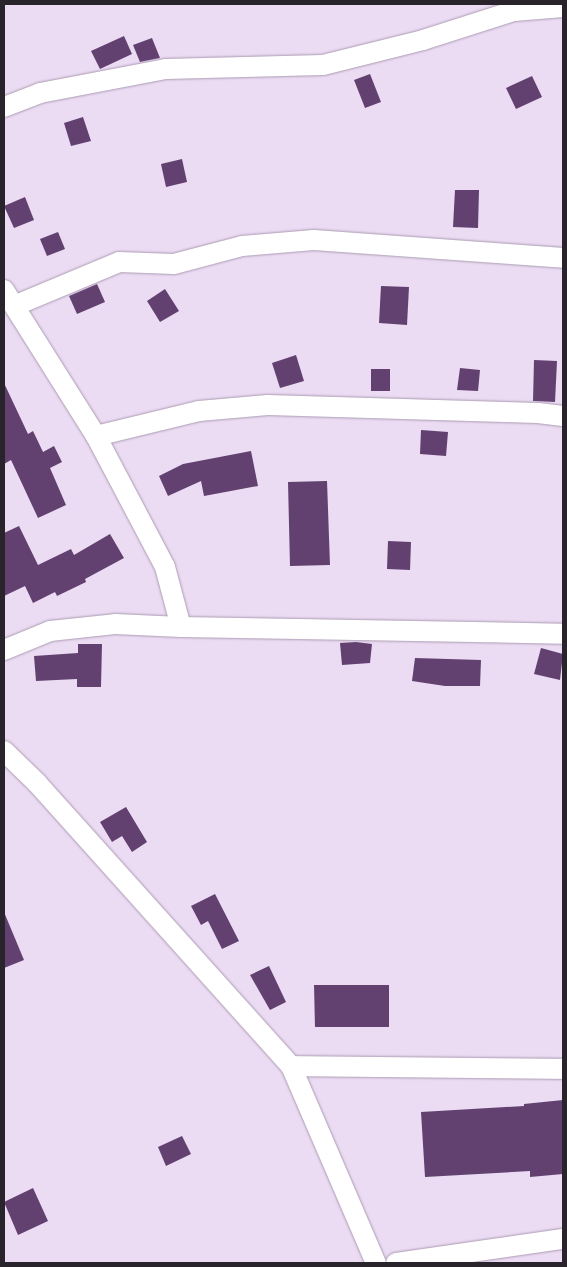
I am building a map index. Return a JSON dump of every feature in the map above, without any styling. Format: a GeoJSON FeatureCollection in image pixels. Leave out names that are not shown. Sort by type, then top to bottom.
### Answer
{"type":"FeatureCollection","features":[{"type":"Feature","properties":{"kind":"street"},"geometry":{"type":"LineString","coordinates":[[4,107],[40,93],[166,68],[323,65],[423,40],[514,10],[563,7]]}},
{"type":"Feature","properties":{"kind":"street"},"geometry":{"type":"LineString","coordinates":[[181,627],[165,567],[96,436],[9,298],[119,262],[174,264],[242,246],[314,240],[563,258]]}},
{"type":"Feature","properties":{"kind":"street"},"geometry":{"type":"LineString","coordinates":[[96,436],[199,411],[268,405],[538,413],[563,416]]}},
{"type":"Feature","properties":{"kind":"street"},"geometry":{"type":"LineString","coordinates":[[4,650],[50,631],[115,624],[181,627],[563,634]]}},
{"type":"Feature","properties":{"kind":"street"},"geometry":{"type":"LineString","coordinates":[[4,751],[37,783],[291,1066],[376,1263]]}},
{"type":"Feature","properties":{"kind":"street"},"geometry":{"type":"LineString","coordinates":[[291,1066],[563,1069]]}},
{"type":"Feature","properties":{"kind":"street"},"geometry":{"type":"LineString","coordinates":[[396,1263],[563,1239]]}},
{"type":"Feature","properties":{"kind":"building"},"geometry":{"type":"Polygon","coordinates":[[[124,36],[132,54],[100,69],[91,51],[124,36]]]}},
{"type":"Feature","properties":{"kind":"building"},"geometry":{"type":"Polygon","coordinates":[[[152,38],[160,58],[140,62],[133,45],[152,38]]]}},
{"type":"Feature","properties":{"kind":"building"},"geometry":{"type":"Polygon","coordinates":[[[370,74],[381,102],[365,108],[354,80],[370,74]]]}},
{"type":"Feature","properties":{"kind":"building"},"geometry":{"type":"Polygon","coordinates":[[[532,76],[542,97],[516,109],[506,88],[532,76]]]}},
{"type":"Feature","properties":{"kind":"building"},"geometry":{"type":"Polygon","coordinates":[[[83,117],[91,141],[71,146],[64,123],[83,117]]]}},
{"type":"Feature","properties":{"kind":"building"},"geometry":{"type":"Polygon","coordinates":[[[182,159],[187,182],[166,187],[161,164],[182,159]]]}},
{"type":"Feature","properties":{"kind":"building"},"geometry":{"type":"Polygon","coordinates":[[[455,190],[479,190],[478,228],[453,227],[455,190]]]}},
{"type":"Feature","properties":{"kind":"building"},"geometry":{"type":"Polygon","coordinates":[[[25,197],[34,220],[14,228],[4,206],[25,197]]]}},
{"type":"Feature","properties":{"kind":"building"},"geometry":{"type":"Polygon","coordinates":[[[58,232],[65,249],[47,256],[40,239],[58,232]]]}},
{"type":"Feature","properties":{"kind":"building"},"geometry":{"type":"Polygon","coordinates":[[[97,284],[105,302],[77,314],[69,296],[97,284]]]}},
{"type":"Feature","properties":{"kind":"building"},"geometry":{"type":"Polygon","coordinates":[[[381,286],[409,287],[407,325],[379,323],[381,286]]]}},
{"type":"Feature","properties":{"kind":"building"},"geometry":{"type":"Polygon","coordinates":[[[165,289],[179,311],[160,322],[147,301],[165,289]]]}},
{"type":"Feature","properties":{"kind":"building"},"geometry":{"type":"Polygon","coordinates":[[[296,355],[304,381],[280,388],[272,363],[296,355]]]}},
{"type":"Feature","properties":{"kind":"building"},"geometry":{"type":"Polygon","coordinates":[[[534,360],[557,361],[555,402],[533,401],[534,360]]]}},
{"type":"Feature","properties":{"kind":"building"},"geometry":{"type":"Polygon","coordinates":[[[460,368],[480,370],[478,391],[457,390],[460,368]]]}},
{"type":"Feature","properties":{"kind":"building"},"geometry":{"type":"Polygon","coordinates":[[[371,369],[390,369],[390,391],[371,391],[371,369]]]}},
{"type":"Feature","properties":{"kind":"building"},"geometry":{"type":"Polygon","coordinates":[[[4,383],[28,434],[33,431],[43,452],[54,446],[62,462],[50,468],[66,505],[38,518],[11,460],[4,464],[4,383]]]}},
{"type":"Feature","properties":{"kind":"building"},"geometry":{"type":"Polygon","coordinates":[[[421,430],[448,432],[446,456],[420,454],[421,430]]]}},
{"type":"Feature","properties":{"kind":"building"},"geometry":{"type":"Polygon","coordinates":[[[251,451],[258,486],[204,496],[201,481],[168,496],[159,476],[183,464],[251,451]]]}},
{"type":"Feature","properties":{"kind":"building"},"geometry":{"type":"Polygon","coordinates":[[[327,481],[330,565],[290,566],[288,482],[327,481]]]}},
{"type":"Feature","properties":{"kind":"building"},"geometry":{"type":"Polygon","coordinates":[[[19,526],[38,565],[71,549],[74,555],[110,534],[124,558],[85,579],[86,582],[57,596],[55,592],[33,603],[25,586],[4,596],[4,533],[19,526]]]}},
{"type":"Feature","properties":{"kind":"building"},"geometry":{"type":"Polygon","coordinates":[[[388,541],[411,542],[410,570],[387,569],[388,541]]]}},
{"type":"Feature","properties":{"kind":"building"},"geometry":{"type":"Polygon","coordinates":[[[340,643],[372,644],[370,663],[342,665],[340,643]]]}},
{"type":"Feature","properties":{"kind":"building"},"geometry":{"type":"Polygon","coordinates":[[[78,644],[102,644],[101,687],[77,687],[77,679],[36,681],[34,656],[78,653],[78,644]]]}},
{"type":"Feature","properties":{"kind":"building"},"geometry":{"type":"Polygon","coordinates":[[[541,648],[563,654],[560,680],[534,674],[541,648]]]}},
{"type":"Feature","properties":{"kind":"building"},"geometry":{"type":"Polygon","coordinates":[[[415,658],[481,660],[480,686],[445,686],[412,681],[415,658]]]}},
{"type":"Feature","properties":{"kind":"building"},"geometry":{"type":"Polygon","coordinates":[[[126,807],[147,842],[132,852],[122,836],[112,842],[100,822],[126,807]]]}},
{"type":"Feature","properties":{"kind":"building"},"geometry":{"type":"Polygon","coordinates":[[[215,894],[239,941],[222,949],[208,921],[201,925],[191,906],[215,894]]]}},
{"type":"Feature","properties":{"kind":"building"},"geometry":{"type":"Polygon","coordinates":[[[4,912],[24,960],[4,968],[4,912]]]}},
{"type":"Feature","properties":{"kind":"building"},"geometry":{"type":"Polygon","coordinates":[[[269,966],[286,1002],[270,1010],[250,975],[269,966]]]}},
{"type":"Feature","properties":{"kind":"building"},"geometry":{"type":"Polygon","coordinates":[[[314,985],[389,985],[389,1027],[315,1027],[314,985]]]}},
{"type":"Feature","properties":{"kind":"building"},"geometry":{"type":"Polygon","coordinates":[[[563,1100],[563,1174],[530,1177],[530,1171],[425,1177],[421,1112],[524,1106],[524,1104],[563,1100]]]}},
{"type":"Feature","properties":{"kind":"building"},"geometry":{"type":"Polygon","coordinates":[[[182,1136],[191,1154],[166,1166],[158,1147],[182,1136]]]}},
{"type":"Feature","properties":{"kind":"building"},"geometry":{"type":"Polygon","coordinates":[[[33,1188],[48,1221],[18,1235],[4,1202],[33,1188]]]}}]}
